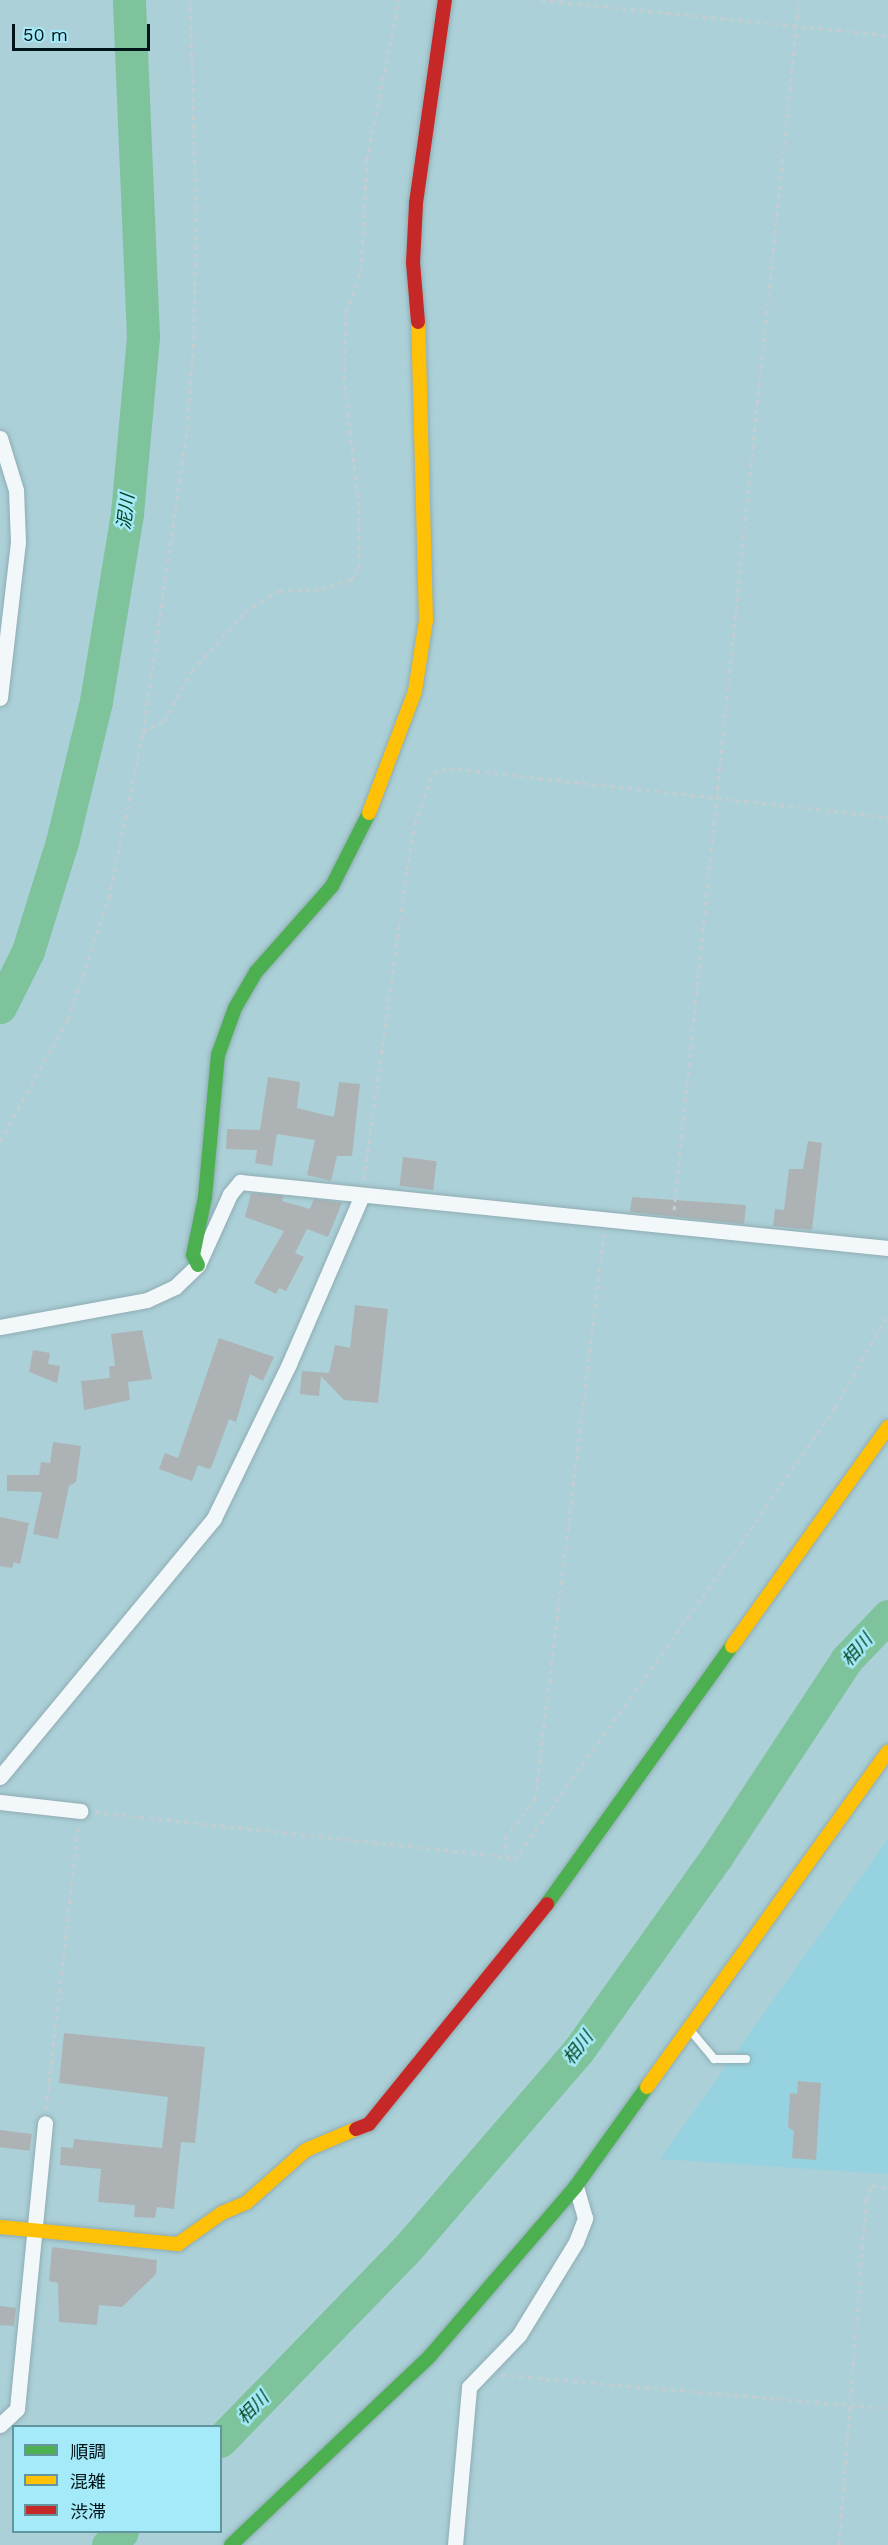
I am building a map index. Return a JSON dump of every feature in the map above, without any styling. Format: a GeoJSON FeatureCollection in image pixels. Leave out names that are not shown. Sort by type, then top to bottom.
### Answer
{"type":"FeatureCollection","features":[{"type":"Feature","properties":{"kind":"street"},"geometry":{"type":"LineString","coordinates":[[198,1265],[193,1255],[205,1197],[218,1055],[235,1008],[256,972],[332,886],[357,843],[392,759],[415,691],[426,620],[422,375],[413,263],[416,203],[445,0]]}},
{"type":"Feature","properties":{"kind":"street"},"geometry":{"type":"LineString","coordinates":[[0,438],[16,490],[18,542],[0,698]]}},
{"type":"Feature","properties":{"kind":"street"},"geometry":{"type":"LineString","coordinates":[[0,1327],[147,1300],[175,1287],[198,1265],[230,1194],[240,1182],[888,1248]]}},
{"type":"Feature","properties":{"kind":"street"},"geometry":{"type":"LineString","coordinates":[[0,1777],[214,1518],[289,1364],[362,1195]]}},
{"type":"Feature","properties":{"kind":"street"},"geometry":{"type":"LineString","coordinates":[[0,1315],[32,1322]]}},
{"type":"Feature","properties":{"kind":"street"},"geometry":{"type":"LineString","coordinates":[[0,2227],[177,2244],[222,2213],[246,2203],[306,2151],[369,2124],[519,1943],[888,1427]]}},
{"type":"Feature","properties":{"kind":"street"},"geometry":{"type":"LineString","coordinates":[[231,2545],[430,2356],[576,2186],[888,1752]]}},
{"type":"Feature","properties":{"kind":"street"},"geometry":{"type":"LineString","coordinates":[[0,1802],[80,1811]]}},
{"type":"Feature","properties":{"kind":"street"},"geometry":{"type":"LineString","coordinates":[[0,2425],[17,2409],[45,2123]]}},
{"type":"Feature","properties":{"kind":"street"},"geometry":{"type":"LineString","coordinates":[[455,2545],[469,2386],[519,2335],[576,2242],[585,2217],[576,2186]]}},
{"type":"Feature","properties":{"kind":"lane"},"geometry":{"type":"LineString","coordinates":[[690,2030],[714,2059],[746,2059]]}},
{"type":"Feature","properties":{"kind":"path"},"geometry":{"type":"LineString","coordinates":[[0,1141],[68,1019],[109,898],[143,732],[182,473],[194,339],[195,209],[190,0]]}},
{"type":"Feature","properties":{"kind":"path"},"geometry":{"type":"LineString","coordinates":[[143,732],[164,721],[192,670],[245,612],[279,591],[321,589],[351,580],[359,567],[359,506],[344,381],[346,312],[361,271],[368,160],[399,0]]}},
{"type":"Feature","properties":{"kind":"path"},"geometry":{"type":"LineString","coordinates":[[541,0],[888,36]]}},
{"type":"Feature","properties":{"kind":"path"},"geometry":{"type":"LineString","coordinates":[[672,1227],[799,0]]}},
{"type":"Feature","properties":{"kind":"path"},"geometry":{"type":"LineString","coordinates":[[362,1195],[406,870],[415,824],[434,773],[449,768],[888,817]]}},
{"type":"Feature","properties":{"kind":"path"},"geometry":{"type":"LineString","coordinates":[[507,1857],[505,1838],[535,1799],[606,1221]]}},
{"type":"Feature","properties":{"kind":"path"},"geometry":{"type":"LineString","coordinates":[[45,2123],[47,2069],[80,1811],[507,1857],[514,1860],[734,1554],[835,1408],[888,1314]]}},
{"type":"Feature","properties":{"kind":"path"},"geometry":{"type":"LineString","coordinates":[[839,2545],[866,2200],[872,2186],[888,2187]]}},
{"type":"Feature","properties":{"kind":"path"},"geometry":{"type":"LineString","coordinates":[[489,2368],[504,2376],[888,2408]]}},
{"type":"Feature","properties":{"kind":"shaded area"},"geometry":{"type":"Polygon","coordinates":[[[888,1839],[888,2174],[660,2159],[888,1839]]]}},
{"type":"Feature","properties":{"kind":"building"},"geometry":{"type":"Polygon","coordinates":[[[268,1077],[300,1082],[297,1108],[334,1117],[339,1082],[360,1084],[352,1156],[337,1156],[331,1181],[307,1175],[315,1140],[277,1134],[272,1166],[255,1163],[257,1150],[226,1149],[227,1129],[260,1130],[268,1077]]]}},
{"type":"Feature","properties":{"kind":"building"},"geometry":{"type":"Polygon","coordinates":[[[808,1141],[822,1143],[812,1230],[773,1226],[775,1209],[784,1210],[789,1169],[803,1169],[808,1141]]]}},
{"type":"Feature","properties":{"kind":"building"},"geometry":{"type":"Polygon","coordinates":[[[403,1157],[437,1161],[433,1190],[399,1186],[403,1157]]]}},
{"type":"Feature","properties":{"kind":"building"},"geometry":{"type":"Polygon","coordinates":[[[251,1193],[284,1196],[282,1201],[310,1209],[314,1199],[342,1203],[328,1237],[307,1229],[295,1253],[304,1257],[286,1291],[279,1288],[276,1294],[254,1283],[284,1231],[245,1217],[251,1193]]]}},
{"type":"Feature","properties":{"kind":"building"},"geometry":{"type":"Polygon","coordinates":[[[632,1197],[746,1205],[744,1224],[630,1212],[632,1197]]]}},
{"type":"Feature","properties":{"kind":"building"},"geometry":{"type":"Polygon","coordinates":[[[355,1305],[388,1309],[378,1403],[344,1400],[321,1376],[319,1396],[300,1394],[302,1371],[329,1373],[335,1345],[350,1348],[355,1305]]]}},
{"type":"Feature","properties":{"kind":"building"},"geometry":{"type":"Polygon","coordinates":[[[142,1330],[152,1379],[128,1382],[130,1400],[84,1410],[81,1381],[110,1378],[109,1366],[115,1366],[111,1334],[142,1330]]]}},
{"type":"Feature","properties":{"kind":"building"},"geometry":{"type":"Polygon","coordinates":[[[219,1338],[274,1357],[263,1381],[250,1374],[236,1422],[229,1419],[212,1466],[209,1469],[198,1465],[192,1481],[159,1469],[165,1453],[178,1458],[219,1338]]]}},
{"type":"Feature","properties":{"kind":"building"},"geometry":{"type":"Polygon","coordinates":[[[33,1350],[50,1353],[48,1364],[60,1366],[57,1383],[29,1372],[33,1350]]]}},
{"type":"Feature","properties":{"kind":"building"},"geometry":{"type":"Polygon","coordinates":[[[53,1442],[81,1446],[76,1482],[69,1486],[58,1539],[33,1534],[42,1492],[7,1491],[7,1475],[39,1475],[41,1462],[50,1463],[53,1442]]]}},
{"type":"Feature","properties":{"kind":"building"},"geometry":{"type":"Polygon","coordinates":[[[0,1517],[29,1523],[20,1564],[14,1562],[12,1568],[0,1566],[0,1517]]]}},
{"type":"Feature","properties":{"kind":"building"},"geometry":{"type":"Polygon","coordinates":[[[64,2033],[205,2047],[195,2143],[181,2142],[174,2209],[157,2207],[155,2218],[134,2217],[135,2205],[98,2202],[101,2169],[60,2165],[61,2147],[73,2148],[74,2139],[162,2148],[168,2097],[59,2083],[64,2033]]]}},
{"type":"Feature","properties":{"kind":"building"},"geometry":{"type":"Polygon","coordinates":[[[798,2081],[821,2083],[816,2160],[792,2158],[794,2131],[788,2127],[790,2093],[797,2094],[798,2081]]]}},
{"type":"Feature","properties":{"kind":"building"},"geometry":{"type":"Polygon","coordinates":[[[0,2130],[32,2134],[30,2151],[0,2147],[0,2130]]]}},
{"type":"Feature","properties":{"kind":"building"},"geometry":{"type":"Polygon","coordinates":[[[52,2247],[157,2260],[156,2274],[122,2307],[99,2305],[97,2325],[59,2322],[58,2283],[49,2281],[52,2247]]]}},
{"type":"Feature","properties":{"kind":"building"},"geometry":{"type":"Polygon","coordinates":[[[0,2306],[16,2308],[14,2326],[0,2325],[0,2306]]]}},
{"type":"Feature","properties":{"kind":"waterway","name":"泥川"},"geometry":{"type":"LineString","coordinates":[[0,1007],[28,951],[62,842],[96,701],[127,513],[143,337],[129,0]]}},
{"type":"Feature","properties":{"kind":"waterway","name":"相川"},"geometry":{"type":"LineString","coordinates":[[222,2439],[406,2250],[578,2051],[717,1856],[846,1660],[888,1616]]}},
{"type":"Feature","properties":{"kind":"waterway","name":"相川"},"geometry":{"type":"LineString","coordinates":[[108,2545],[121,2533]]}},
{"type":"Feature","properties":{"kind":"traffic: fast"},"geometry":{"type":"LineString","coordinates":[[198,1265],[193,1255],[205,1197],[218,1055],[235,1008],[256,972],[332,886],[369,813]]}},
{"type":"Feature","properties":{"kind":"traffic: fast"},"geometry":{"type":"LineString","coordinates":[[547,1904],[732,1646]]}},
{"type":"Feature","properties":{"kind":"traffic: fast"},"geometry":{"type":"LineString","coordinates":[[231,2545],[430,2356],[576,2186],[647,2087]]}},
{"type":"Feature","properties":{"kind":"traffic: slow"},"geometry":{"type":"LineString","coordinates":[[369,813],[415,691],[426,620],[418,322]]}},
{"type":"Feature","properties":{"kind":"traffic: slow"},"geometry":{"type":"LineString","coordinates":[[732,1646],[888,1427]]}},
{"type":"Feature","properties":{"kind":"traffic: slow"},"geometry":{"type":"LineString","coordinates":[[647,2087],[888,1752]]}},
{"type":"Feature","properties":{"kind":"traffic: slow"},"geometry":{"type":"LineString","coordinates":[[0,2227],[178,2244],[222,2213],[246,2203],[306,2150],[356,2129]]}},
{"type":"Feature","properties":{"kind":"traffic: jam"},"geometry":{"type":"LineString","coordinates":[[418,322],[413,263],[416,203],[445,0]]}},
{"type":"Feature","properties":{"kind":"traffic: jam"},"geometry":{"type":"LineString","coordinates":[[356,2129],[369,2124],[547,1904]]}}]}
